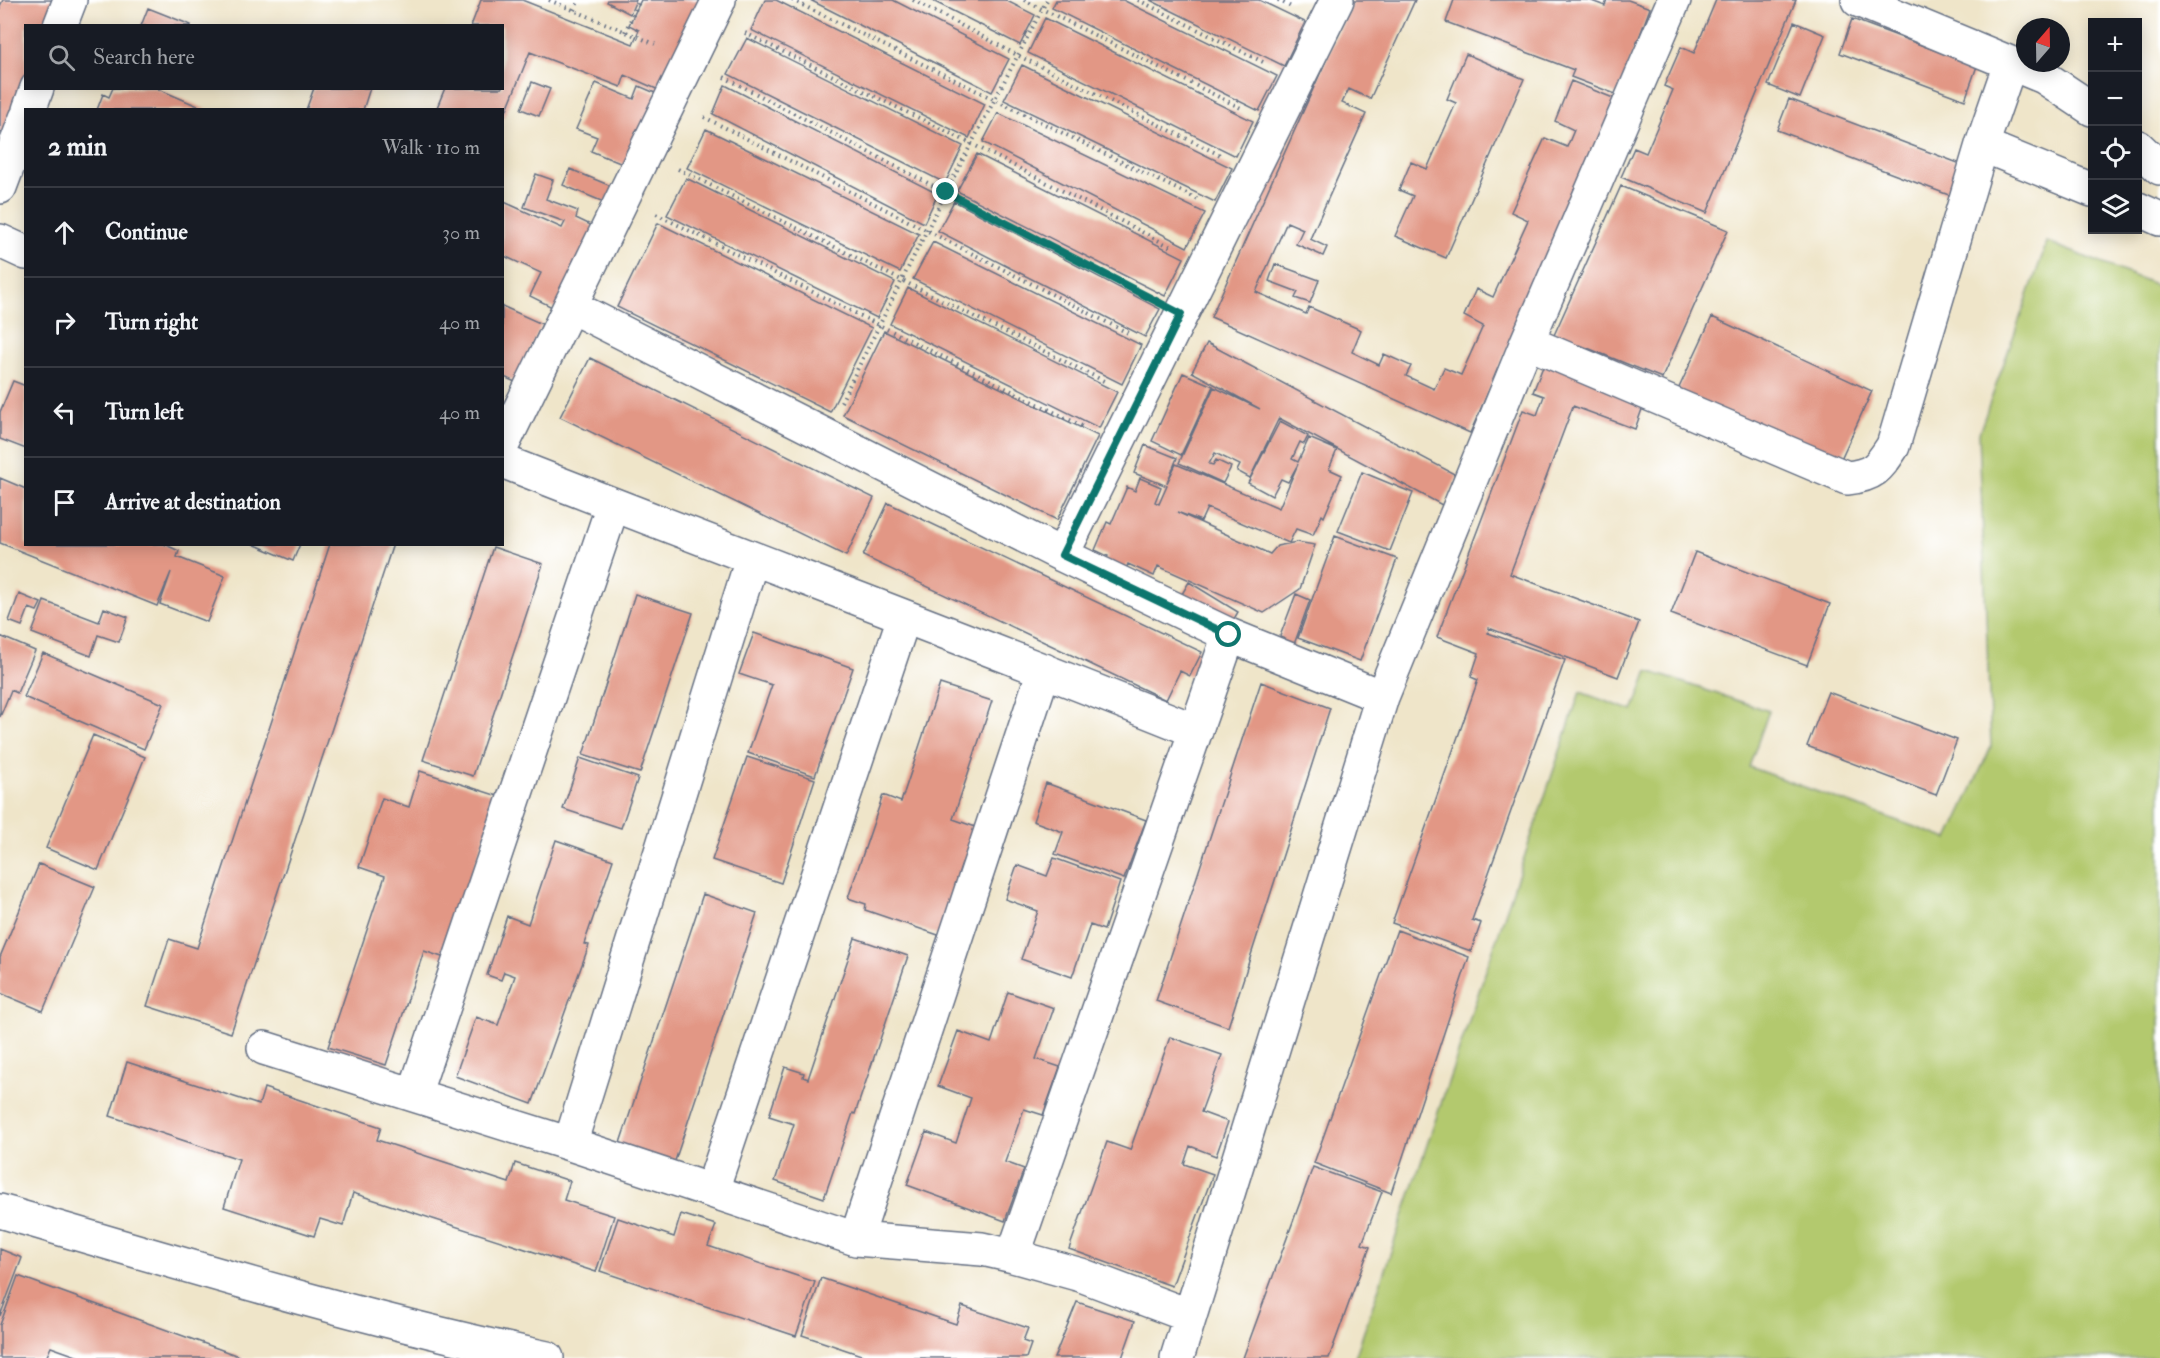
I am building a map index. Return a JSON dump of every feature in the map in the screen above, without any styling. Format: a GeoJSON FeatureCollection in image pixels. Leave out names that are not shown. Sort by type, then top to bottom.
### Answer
{"type":"FeatureCollection","features":[{"type":"Feature","properties":{"kind":"street"},"geometry":{"type":"LineString","coordinates":[[61,24],[70,0]]}},
{"type":"Feature","properties":{"kind":"street"},"geometry":{"type":"LineString","coordinates":[[1062,555],[1337,0]]}},
{"type":"Feature","properties":{"kind":"street"},"geometry":{"type":"LineString","coordinates":[[1178,1358],[1382,697],[1527,342],[1674,0]]}},
{"type":"Feature","properties":{"kind":"street"},"geometry":{"type":"LineString","coordinates":[[1858,0],[2044,77],[2088,106]]}},
{"type":"Feature","properties":{"kind":"street"},"geometry":{"type":"LineString","coordinates":[[504,442],[715,8]]}},
{"type":"Feature","properties":{"kind":"street"},"geometry":{"type":"LineString","coordinates":[[1527,342],[1848,478],[1863,476],[1877,469],[1893,446],[1982,145],[2010,64]]}},
{"type":"Feature","properties":{"kind":"street"},"geometry":{"type":"LineString","coordinates":[[30,108],[36,90]]}},
{"type":"Feature","properties":{"kind":"street"},"geometry":{"type":"LineString","coordinates":[[0,187],[24,123]]}},
{"type":"Feature","properties":{"kind":"street"},"geometry":{"type":"LineString","coordinates":[[1982,145],[2088,187]]}},
{"type":"Feature","properties":{"kind":"street"},"geometry":{"type":"LineString","coordinates":[[2142,151],[2160,168]]}},
{"type":"Feature","properties":{"kind":"street"},"geometry":{"type":"LineString","coordinates":[[2142,211],[2160,219]]}},
{"type":"Feature","properties":{"kind":"street"},"geometry":{"type":"LineString","coordinates":[[0,241],[24,252]]}},
{"type":"Feature","properties":{"kind":"street"},"geometry":{"type":"LineString","coordinates":[[570,306],[1062,555],[1229,635],[1382,697]]}},
{"type":"Feature","properties":{"kind":"street"},"geometry":{"type":"LineString","coordinates":[[504,462],[752,559],[1044,669],[1196,731]]}},
{"type":"Feature","properties":{"kind":"street"},"geometry":{"type":"LineString","coordinates":[[414,1095],[612,505]]}},
{"type":"Feature","properties":{"kind":"street"},"geometry":{"type":"LineString","coordinates":[[570,1144],[752,559]]}},
{"type":"Feature","properties":{"kind":"street"},"geometry":{"type":"LineString","coordinates":[[712,1190],[904,617]]}},
{"type":"Feature","properties":{"kind":"street"},"geometry":{"type":"LineString","coordinates":[[1013,1256],[1229,635]]}},
{"type":"Feature","properties":{"kind":"street"},"geometry":{"type":"LineString","coordinates":[[856,1239],[1044,669]]}},
{"type":"Feature","properties":{"kind":"street"},"geometry":{"type":"LineString","coordinates":[[264,1048],[570,1144],[856,1239],[982,1249],[1013,1256],[1081,1275],[1190,1316]]}},
{"type":"Feature","properties":{"kind":"street"},"geometry":{"type":"LineString","coordinates":[[0,1211],[309,1300],[477,1343],[547,1358]]}},
{"type":"Feature","properties":{"kind":"path"},"geometry":{"type":"LineString","coordinates":[[549,0],[691,59],[1181,314]]}},
{"type":"Feature","properties":{"kind":"path"},"geometry":{"type":"LineString","coordinates":[[574,10],[579,0]]}},
{"type":"Feature","properties":{"kind":"path"},"geometry":{"type":"LineString","coordinates":[[625,32],[640,0]]}},
{"type":"Feature","properties":{"kind":"path"},"geometry":{"type":"LineString","coordinates":[[792,0],[1230,216]]}},
{"type":"Feature","properties":{"kind":"path"},"geometry":{"type":"LineString","coordinates":[[913,0],[1019,56],[1253,171]]}},
{"type":"Feature","properties":{"kind":"path"},"geometry":{"type":"LineString","coordinates":[[1024,0],[1276,125]]}},
{"type":"Feature","properties":{"kind":"path"},"geometry":{"type":"LineString","coordinates":[[824,435],[946,192],[1047,0]]}},
{"type":"Feature","properties":{"kind":"path"},"geometry":{"type":"LineString","coordinates":[[1138,0],[1298,79]]}},
{"type":"Feature","properties":{"kind":"path"},"geometry":{"type":"LineString","coordinates":[[715,8],[1206,265]]}},
{"type":"Feature","properties":{"kind":"path"},"geometry":{"type":"LineString","coordinates":[[671,100],[1163,351]]}},
{"type":"Feature","properties":{"kind":"path"},"geometry":{"type":"LineString","coordinates":[[645,153],[1139,399]]}},
{"type":"Feature","properties":{"kind":"path"},"geometry":{"type":"LineString","coordinates":[[623,197],[1117,444]]}},
{"type":"Feature","properties":{"kind":"green space"},"geometry":{"type":"Polygon","coordinates":[[[2047,242],[2160,286],[2160,1358],[1355,1358],[1580,692],[1633,711],[1648,671],[1769,711],[1749,767],[1948,839],[1991,747],[1979,433],[2047,242]]]}},
{"type":"Feature","properties":{"kind":"building"},"geometry":{"type":"Polygon","coordinates":[[[3,0],[60,0],[44,24],[24,24],[24,80],[4,134],[0,132],[0,6],[3,0]]]}},
{"type":"Feature","properties":{"kind":"building"},"geometry":{"type":"Polygon","coordinates":[[[481,0],[522,0],[633,44],[639,30],[629,25],[641,0],[704,0],[661,91],[625,75],[621,87],[530,52],[504,117],[504,108],[437,108],[444,90],[504,90],[504,24],[472,24],[481,0]]]}},
{"type":"Feature","properties":{"kind":"building"},"geometry":{"type":"Polygon","coordinates":[[[608,0],[636,0],[630,14],[607,2],[608,0]]]}},
{"type":"Feature","properties":{"kind":"building"},"geometry":{"type":"Polygon","coordinates":[[[765,0],[776,0],[985,104],[969,138],[751,30],[765,0]]]}},
{"type":"Feature","properties":{"kind":"building"},"geometry":{"type":"Polygon","coordinates":[[[810,0],[893,0],[1009,59],[992,92],[810,0]]]}},
{"type":"Feature","properties":{"kind":"building"},"geometry":{"type":"Polygon","coordinates":[[[931,0],[1005,0],[1035,15],[1020,45],[931,0]]]}},
{"type":"Feature","properties":{"kind":"building"},"geometry":{"type":"Polygon","coordinates":[[[1056,0],[1123,0],[1277,76],[1259,111],[1052,8],[1056,0]]]}},
{"type":"Feature","properties":{"kind":"building"},"geometry":{"type":"Polygon","coordinates":[[[1150,0],[1259,0],[1305,22],[1284,66],[1150,0]]]}},
{"type":"Feature","properties":{"kind":"building"},"geometry":{"type":"Polygon","coordinates":[[[1353,0],[1415,0],[1370,99],[1349,89],[1342,103],[1366,114],[1310,239],[1327,247],[1323,256],[1296,244],[1303,229],[1287,222],[1256,292],[1306,314],[1309,307],[1361,330],[1352,352],[1379,365],[1384,354],[1411,366],[1406,376],[1434,389],[1444,368],[1461,375],[1483,326],[1464,316],[1476,289],[1493,297],[1528,220],[1511,212],[1545,138],[1567,147],[1574,130],[1555,121],[1571,81],[1618,100],[1470,433],[1211,317],[1353,0]]]}},
{"type":"Feature","properties":{"kind":"building"},"geometry":{"type":"Polygon","coordinates":[[[1454,0],[1589,0],[1605,6],[1607,0],[1628,0],[1650,8],[1618,95],[1571,77],[1574,70],[1446,22],[1454,0]]]}},
{"type":"Feature","properties":{"kind":"building"},"geometry":{"type":"Polygon","coordinates":[[[1716,0],[1796,0],[1707,213],[1621,177],[1634,148],[1646,153],[1673,90],[1664,86],[1681,47],[1694,53],[1716,0]]]}},
{"type":"Feature","properties":{"kind":"building"},"geometry":{"type":"Polygon","coordinates":[[[148,8],[188,24],[142,24],[148,8]]]}},
{"type":"Feature","properties":{"kind":"building"},"geometry":{"type":"Polygon","coordinates":[[[1045,18],[1253,121],[1236,156],[1028,53],[1045,18]]]}},
{"type":"Feature","properties":{"kind":"building"},"geometry":{"type":"Polygon","coordinates":[[[1852,19],[1977,66],[1965,100],[1840,53],[1852,19]]]}},
{"type":"Feature","properties":{"kind":"building"},"geometry":{"type":"Polygon","coordinates":[[[1794,22],[1825,35],[1800,98],[1768,85],[1794,22]]]}},
{"type":"Feature","properties":{"kind":"building"},"geometry":{"type":"Polygon","coordinates":[[[747,38],[963,146],[945,183],[728,74],[747,38]]]}},
{"type":"Feature","properties":{"kind":"building"},"geometry":{"type":"Polygon","coordinates":[[[1466,54],[1524,79],[1446,258],[1395,236],[1413,196],[1399,190],[1411,162],[1427,169],[1456,103],[1447,99],[1466,54]]]}},
{"type":"Feature","properties":{"kind":"building"},"geometry":{"type":"Polygon","coordinates":[[[1022,65],[1232,168],[1215,202],[1004,100],[1022,65]]]}},
{"type":"Feature","properties":{"kind":"building"},"geometry":{"type":"Polygon","coordinates":[[[532,82],[550,89],[539,116],[521,109],[532,82]]]}},
{"type":"Feature","properties":{"kind":"building"},"geometry":{"type":"Polygon","coordinates":[[[596,83],[634,99],[639,86],[662,96],[632,168],[591,151],[597,137],[576,129],[596,83]]]}},
{"type":"Feature","properties":{"kind":"building"},"geometry":{"type":"Polygon","coordinates":[[[725,85],[938,194],[924,223],[713,114],[725,85]]]}},
{"type":"Feature","properties":{"kind":"building"},"geometry":{"type":"Polygon","coordinates":[[[112,90],[161,90],[202,108],[98,108],[103,94],[109,97],[112,90]]]}},
{"type":"Feature","properties":{"kind":"building"},"geometry":{"type":"Polygon","coordinates":[[[313,90],[369,90],[364,108],[307,108],[313,90]]]}},
{"type":"Feature","properties":{"kind":"building"},"geometry":{"type":"Polygon","coordinates":[[[1789,99],[1966,166],[1954,197],[1777,130],[1789,99]]]}},
{"type":"Feature","properties":{"kind":"building"},"geometry":{"type":"Polygon","coordinates":[[[998,113],[1205,213],[1187,247],[983,142],[998,113]]]}},
{"type":"Feature","properties":{"kind":"building"},"geometry":{"type":"Polygon","coordinates":[[[706,129],[919,234],[900,272],[687,168],[706,129]]]}},
{"type":"Feature","properties":{"kind":"building"},"geometry":{"type":"Polygon","coordinates":[[[977,154],[1184,258],[1165,296],[957,191],[977,154]]]}},
{"type":"Feature","properties":{"kind":"building"},"geometry":{"type":"Polygon","coordinates":[[[570,169],[618,189],[611,205],[563,185],[570,169]]]}},
{"type":"Feature","properties":{"kind":"building"},"geometry":{"type":"Polygon","coordinates":[[[536,174],[553,180],[546,199],[578,211],[576,218],[597,228],[558,310],[530,296],[541,273],[504,256],[504,202],[562,228],[565,222],[524,207],[536,174]]]}},
{"type":"Feature","properties":{"kind":"building"},"geometry":{"type":"Polygon","coordinates":[[[686,178],[895,282],[877,318],[667,215],[686,178]]]}},
{"type":"Feature","properties":{"kind":"building"},"geometry":{"type":"Polygon","coordinates":[[[1621,186],[1728,230],[1662,378],[1580,345],[1576,355],[1550,344],[1621,186]]]}},
{"type":"Feature","properties":{"kind":"building"},"geometry":{"type":"Polygon","coordinates":[[[954,201],[1160,309],[1145,337],[938,231],[954,201]]]}},
{"type":"Feature","properties":{"kind":"building"},"geometry":{"type":"Polygon","coordinates":[[[658,223],[872,328],[830,412],[617,307],[658,223]]]}},
{"type":"Feature","properties":{"kind":"building"},"geometry":{"type":"Polygon","coordinates":[[[933,242],[1141,345],[1122,384],[913,279],[933,242]]]}},
{"type":"Feature","properties":{"kind":"building"},"geometry":{"type":"Polygon","coordinates":[[[1275,264],[1319,280],[1310,303],[1295,298],[1298,292],[1269,281],[1275,264]]]}},
{"type":"Feature","properties":{"kind":"building"},"geometry":{"type":"Polygon","coordinates":[[[908,288],[1117,392],[1099,428],[890,324],[908,288]]]}},
{"type":"Feature","properties":{"kind":"building"},"geometry":{"type":"Polygon","coordinates":[[[504,307],[542,324],[515,382],[504,377],[504,307]]]}},
{"type":"Feature","properties":{"kind":"building"},"geometry":{"type":"Polygon","coordinates":[[[1712,317],[1872,391],[1840,461],[1677,392],[1712,317]]]}},
{"type":"Feature","properties":{"kind":"building"},"geometry":{"type":"Polygon","coordinates":[[[884,331],[1098,436],[1057,520],[843,415],[884,331]]]}},
{"type":"Feature","properties":{"kind":"building"},"geometry":{"type":"Polygon","coordinates":[[[1207,343],[1458,476],[1442,505],[1279,418],[1250,478],[1237,471],[1240,465],[1215,453],[1209,464],[1213,465],[1216,460],[1231,467],[1223,483],[1179,463],[1214,387],[1260,409],[1192,372],[1207,343]]]}},
{"type":"Feature","properties":{"kind":"building"},"geometry":{"type":"Polygon","coordinates":[[[590,358],[874,498],[846,556],[560,417],[590,358]]]}},
{"type":"Feature","properties":{"kind":"building"},"geometry":{"type":"Polygon","coordinates":[[[1546,359],[1646,398],[1635,429],[1573,406],[1510,574],[1639,622],[1618,677],[1489,628],[1488,633],[1565,660],[1472,920],[1481,923],[1471,951],[1392,923],[1478,680],[1471,677],[1479,653],[1437,637],[1523,410],[1537,415],[1544,396],[1533,392],[1546,359]]]}},
{"type":"Feature","properties":{"kind":"building"},"geometry":{"type":"Polygon","coordinates":[[[1183,373],[1213,386],[1181,455],[1152,441],[1183,373]]]}},
{"type":"Feature","properties":{"kind":"building"},"geometry":{"type":"Polygon","coordinates":[[[13,381],[24,385],[24,448],[0,439],[0,412],[13,381]]]}},
{"type":"Feature","properties":{"kind":"building"},"geometry":{"type":"Polygon","coordinates":[[[1280,421],[1308,436],[1304,444],[1300,442],[1292,459],[1298,462],[1309,438],[1337,450],[1329,469],[1342,475],[1324,517],[1322,515],[1313,535],[1296,529],[1289,543],[1207,508],[1201,521],[1177,512],[1270,554],[1277,546],[1297,542],[1315,545],[1300,589],[1264,613],[1158,566],[1154,576],[1128,564],[1125,571],[1105,562],[1108,556],[1095,550],[1107,522],[1111,524],[1127,487],[1135,491],[1140,478],[1161,487],[1155,502],[1159,504],[1167,486],[1134,473],[1145,445],[1177,458],[1167,483],[1176,464],[1279,508],[1298,464],[1288,482],[1281,479],[1272,496],[1248,483],[1280,421]]]}},
{"type":"Feature","properties":{"kind":"building"},"geometry":{"type":"Polygon","coordinates":[[[1362,472],[1413,493],[1390,551],[1338,531],[1362,472]]]}},
{"type":"Feature","properties":{"kind":"building"},"geometry":{"type":"Polygon","coordinates":[[[0,478],[24,488],[24,546],[168,546],[179,551],[177,557],[225,576],[207,622],[160,604],[171,572],[157,606],[0,543],[0,478]]]}},
{"type":"Feature","properties":{"kind":"building"},"geometry":{"type":"Polygon","coordinates":[[[888,503],[1202,652],[1190,676],[1180,671],[1166,700],[863,556],[888,503]]]}},
{"type":"Feature","properties":{"kind":"building"},"geometry":{"type":"Polygon","coordinates":[[[1335,536],[1397,559],[1360,661],[1298,638],[1335,536]]]}},
{"type":"Feature","properties":{"kind":"building"},"geometry":{"type":"Polygon","coordinates":[[[258,546],[299,546],[293,561],[258,546]]]}},
{"type":"Feature","properties":{"kind":"building"},"geometry":{"type":"Polygon","coordinates":[[[329,546],[392,546],[231,1033],[147,1006],[169,939],[197,948],[329,546]]]}},
{"type":"Feature","properties":{"kind":"building"},"geometry":{"type":"Polygon","coordinates":[[[493,547],[543,564],[473,776],[423,760],[493,547]]]}},
{"type":"Feature","properties":{"kind":"building"},"geometry":{"type":"Polygon","coordinates":[[[1695,552],[1830,604],[1807,665],[1671,614],[1695,552]]]}},
{"type":"Feature","properties":{"kind":"building"},"geometry":{"type":"Polygon","coordinates":[[[1189,582],[1238,612],[1231,624],[1182,594],[1189,582]]]}},
{"type":"Feature","properties":{"kind":"building"},"geometry":{"type":"Polygon","coordinates":[[[19,594],[41,603],[37,611],[29,608],[22,626],[9,621],[19,594]]]}},
{"type":"Feature","properties":{"kind":"building"},"geometry":{"type":"Polygon","coordinates":[[[635,594],[693,613],[640,773],[583,755],[635,594]]]}},
{"type":"Feature","properties":{"kind":"building"},"geometry":{"type":"Polygon","coordinates":[[[1296,594],[1310,600],[1292,650],[1277,644],[1296,594]]]}},
{"type":"Feature","properties":{"kind":"building"},"geometry":{"type":"Polygon","coordinates":[[[44,601],[99,622],[104,608],[128,617],[119,642],[98,635],[91,656],[32,633],[44,601]]]}},
{"type":"Feature","properties":{"kind":"building"},"geometry":{"type":"Polygon","coordinates":[[[754,633],[853,668],[815,776],[748,753],[772,685],[739,674],[754,633]]]}},
{"type":"Feature","properties":{"kind":"building"},"geometry":{"type":"Polygon","coordinates":[[[0,636],[35,651],[17,693],[11,690],[0,717],[0,636]]]}},
{"type":"Feature","properties":{"kind":"building"},"geometry":{"type":"Polygon","coordinates":[[[43,653],[163,704],[144,749],[24,697],[43,653]]]}},
{"type":"Feature","properties":{"kind":"building"},"geometry":{"type":"Polygon","coordinates":[[[1261,682],[1330,708],[1228,1027],[1156,1001],[1261,682]]]}},
{"type":"Feature","properties":{"kind":"building"},"geometry":{"type":"Polygon","coordinates":[[[940,684],[992,701],[953,819],[984,830],[947,938],[865,910],[866,904],[848,898],[883,795],[901,802],[940,684]]]}},
{"type":"Feature","properties":{"kind":"building"},"geometry":{"type":"Polygon","coordinates":[[[1828,692],[1957,740],[1936,795],[1807,746],[1828,692]]]}},
{"type":"Feature","properties":{"kind":"building"},"geometry":{"type":"Polygon","coordinates":[[[93,735],[145,757],[98,870],[46,848],[93,735]]]}},
{"type":"Feature","properties":{"kind":"building"},"geometry":{"type":"Polygon","coordinates":[[[747,757],[815,779],[781,883],[712,860],[747,757]]]}},
{"type":"Feature","properties":{"kind":"building"},"geometry":{"type":"Polygon","coordinates":[[[580,758],[638,778],[621,828],[563,809],[580,758]]]}},
{"type":"Feature","properties":{"kind":"building"},"geometry":{"type":"Polygon","coordinates":[[[420,771],[498,796],[445,958],[424,951],[386,1065],[328,1047],[385,876],[359,867],[382,798],[409,807],[420,771]]]}},
{"type":"Feature","properties":{"kind":"building"},"geometry":{"type":"Polygon","coordinates":[[[1046,783],[1146,820],[1124,879],[1055,854],[1063,832],[1033,821],[1046,783]]]}},
{"type":"Feature","properties":{"kind":"building"},"geometry":{"type":"Polygon","coordinates":[[[556,840],[613,860],[584,944],[589,945],[532,1104],[455,1076],[476,1017],[498,1025],[515,976],[504,972],[501,980],[487,975],[507,916],[528,924],[556,840]]]}},
{"type":"Feature","properties":{"kind":"building"},"geometry":{"type":"Polygon","coordinates":[[[1054,858],[1120,882],[1104,930],[1090,925],[1072,977],[1021,959],[1038,911],[1005,899],[1017,865],[1047,876],[1054,858]]]}},
{"type":"Feature","properties":{"kind":"building"},"geometry":{"type":"Polygon","coordinates":[[[39,864],[95,887],[43,1011],[0,993],[0,957],[39,864]]]}},
{"type":"Feature","properties":{"kind":"building"},"geometry":{"type":"Polygon","coordinates":[[[703,894],[757,913],[672,1170],[617,1152],[703,894]]]}},
{"type":"Feature","properties":{"kind":"building"},"geometry":{"type":"Polygon","coordinates":[[[1397,930],[1469,957],[1391,1193],[1314,1163],[1397,930]]]}},
{"type":"Feature","properties":{"kind":"building"},"geometry":{"type":"Polygon","coordinates":[[[855,938],[908,956],[824,1198],[775,1181],[794,1124],[769,1116],[785,1067],[804,1073],[803,1077],[808,1079],[855,938]]]}},
{"type":"Feature","properties":{"kind":"building"},"geometry":{"type":"Polygon","coordinates":[[[1008,992],[1054,1008],[1036,1059],[1060,1067],[1043,1115],[1024,1109],[1005,1162],[1024,1169],[1005,1221],[907,1185],[926,1132],[956,1143],[971,1098],[938,1086],[958,1031],[991,1043],[1008,992]]]}},
{"type":"Feature","properties":{"kind":"building"},"geometry":{"type":"Polygon","coordinates":[[[1170,1037],[1222,1055],[1201,1112],[1228,1122],[1216,1156],[1190,1146],[1184,1164],[1213,1174],[1172,1286],[1069,1249],[1107,1142],[1130,1150],[1170,1037]]]}},
{"type":"Feature","properties":{"kind":"building"},"geometry":{"type":"Polygon","coordinates":[[[127,1062],[259,1105],[264,1088],[381,1127],[377,1140],[509,1183],[515,1163],[570,1181],[564,1200],[614,1216],[596,1272],[353,1193],[343,1226],[320,1219],[314,1236],[224,1207],[239,1159],[110,1116],[127,1062]]]}},
{"type":"Feature","properties":{"kind":"building"},"geometry":{"type":"Polygon","coordinates":[[[1313,1167],[1382,1192],[1362,1244],[1370,1247],[1329,1358],[1243,1358],[1313,1167]]]}},
{"type":"Feature","properties":{"kind":"building"},"geometry":{"type":"Polygon","coordinates":[[[681,1214],[716,1225],[708,1246],[815,1282],[796,1336],[600,1271],[618,1218],[674,1237],[681,1214]]]}},
{"type":"Feature","properties":{"kind":"building"},"geometry":{"type":"Polygon","coordinates":[[[0,1249],[22,1258],[0,1316],[0,1249]]]}},
{"type":"Feature","properties":{"kind":"building"},"geometry":{"type":"Polygon","coordinates":[[[18,1276],[244,1358],[82,1358],[51,1347],[46,1358],[0,1358],[0,1325],[18,1276]]]}},
{"type":"Feature","properties":{"kind":"building"},"geometry":{"type":"Polygon","coordinates":[[[821,1278],[956,1324],[962,1306],[1028,1328],[1023,1341],[1031,1344],[1026,1358],[870,1358],[802,1335],[821,1278]]]}},
{"type":"Feature","properties":{"kind":"building"},"geometry":{"type":"Polygon","coordinates":[[[1077,1302],[1135,1321],[1122,1358],[1054,1358],[1077,1302]]]}},
{"type":"Feature","properties":{"kind":"route"},"geometry":{"type":"LineString","coordinates":[[946,192],[1181,314],[1062,555],[1229,635]]}}]}
